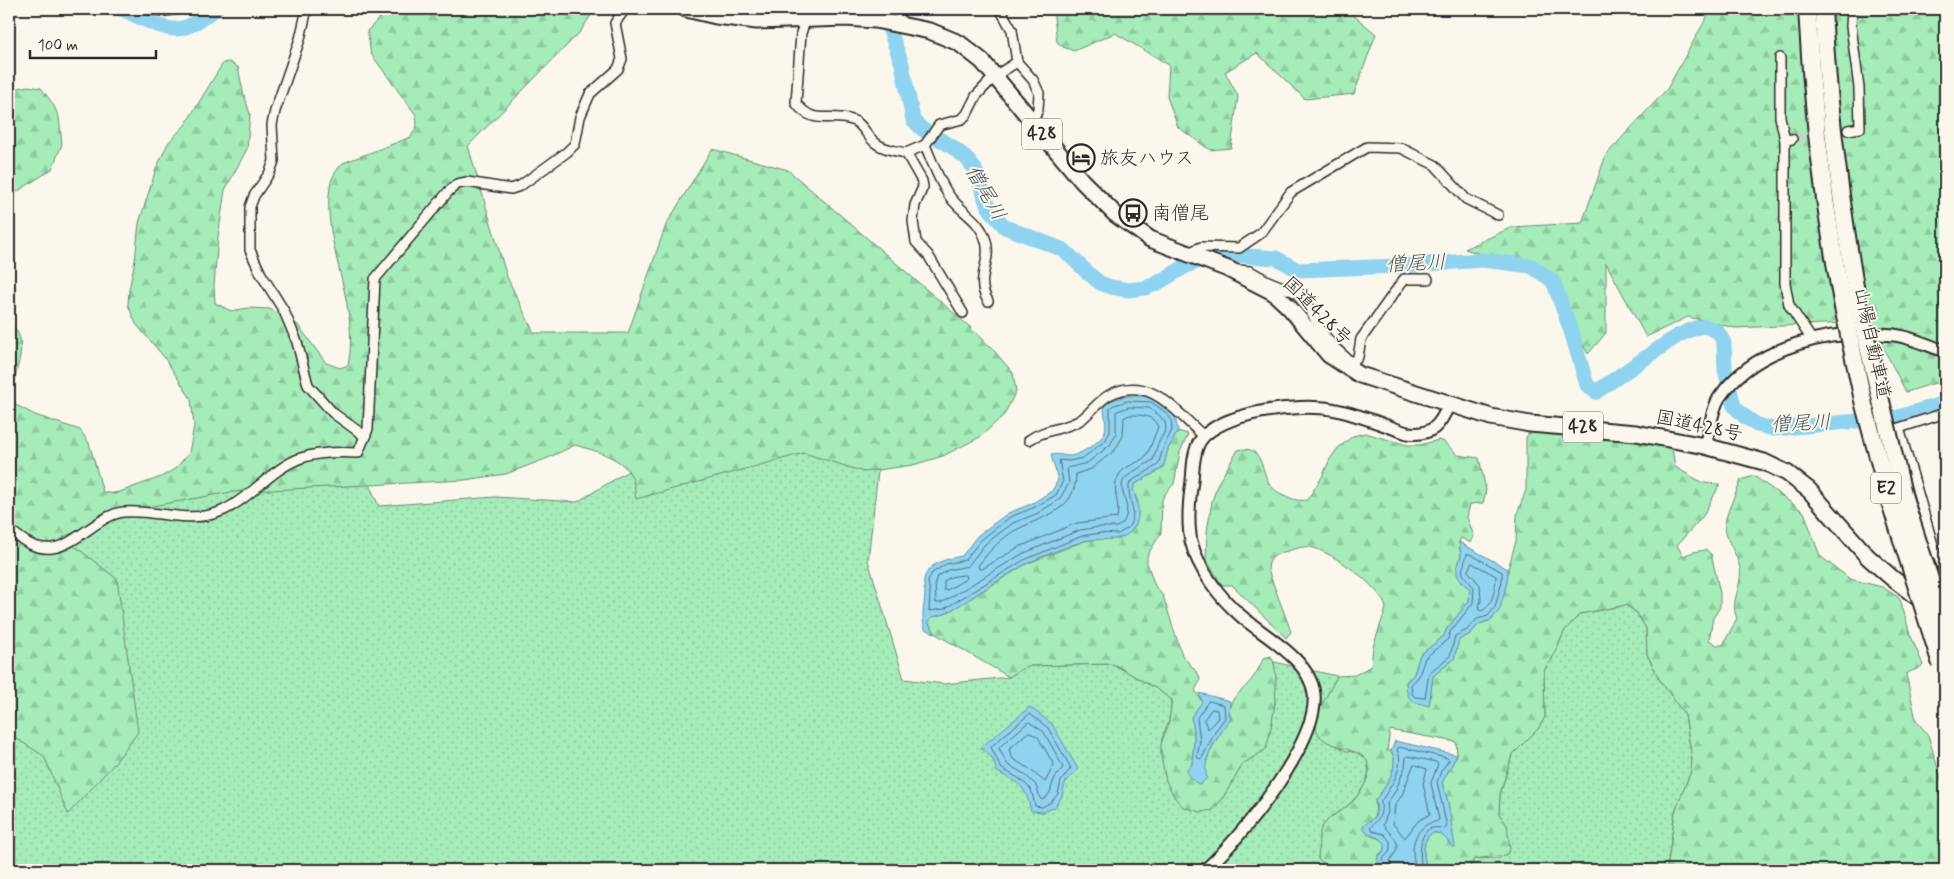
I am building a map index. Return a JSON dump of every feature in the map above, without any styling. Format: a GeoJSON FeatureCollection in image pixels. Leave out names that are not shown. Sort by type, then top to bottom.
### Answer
{"type":"FeatureCollection","features":[{"type":"Feature","properties":{"kind":"highway","name":"国道428号"},"geometry":{"type":"LineString","coordinates":[[686,9],[744,20],[891,18],[959,42],[982,61],[1082,181],[1115,214],[1150,239],[1228,269],[1273,292],[1289,307],[1329,355],[1378,382],[1491,416],[1530,424],[1636,433],[1705,446],[1744,455],[1787,473],[1809,490],[1868,557],[1912,594],[1945,616]]}},
{"type":"Feature","properties":{"kind":"highway","name":"山陽自動車道"},"geometry":{"type":"LineString","coordinates":[[1807,9],[1821,176],[1850,306],[1904,498],[1945,626]]}},
{"type":"Feature","properties":{"kind":"highway","name":"山陽自動車道"},"geometry":{"type":"LineString","coordinates":[[1822,9],[1831,124],[1850,306],[1864,405],[1890,502],[1943,670]]}},
{"type":"Feature","properties":{"kind":"street"},"geometry":{"type":"LineString","coordinates":[[147,9],[164,11],[178,9]]}},
{"type":"Feature","properties":{"kind":"street"},"geometry":{"type":"LineString","coordinates":[[307,9],[300,39],[275,111],[272,125],[274,162],[250,207],[250,250],[261,274],[284,311],[296,342],[308,385],[333,413],[366,437]]}},
{"type":"Feature","properties":{"kind":"street"},"geometry":{"type":"LineString","coordinates":[[9,528],[23,541],[38,548],[54,548],[75,538],[105,519],[122,512],[201,517],[220,512],[239,502],[286,466],[299,459],[332,453],[358,453],[368,429],[375,280],[448,192],[457,184],[467,182],[511,189],[520,186],[568,152],[575,144],[580,117],[590,94],[618,69],[622,59],[615,23],[625,9]]}},
{"type":"Feature","properties":{"kind":"street"},"geometry":{"type":"LineString","coordinates":[[1000,9],[1012,30],[1017,62],[1033,80],[1039,93],[1038,109],[1033,122]]}},
{"type":"Feature","properties":{"kind":"street"},"geometry":{"type":"LineString","coordinates":[[1848,130],[1860,128],[1859,88],[1851,26],[1852,9]]}},
{"type":"Feature","properties":{"kind":"street"},"geometry":{"type":"LineString","coordinates":[[806,20],[801,33],[796,103],[806,114],[814,117],[858,122],[877,145],[906,153],[925,145],[939,125],[962,119],[976,96],[995,76],[1017,62]]}},
{"type":"Feature","properties":{"kind":"street"},"geometry":{"type":"LineString","coordinates":[[1780,58],[1780,117],[1788,139],[1785,282],[1788,305],[1812,340]]}},
{"type":"Feature","properties":{"kind":"street"},"geometry":{"type":"LineString","coordinates":[[925,145],[948,194],[956,204],[974,219],[986,239],[988,251],[982,284],[983,292],[988,301]]}},
{"type":"Feature","properties":{"kind":"street"},"geometry":{"type":"LineString","coordinates":[[1190,255],[1201,247],[1239,248],[1261,233],[1291,192],[1367,147],[1400,148],[1435,165],[1466,199],[1498,215]]}},
{"type":"Feature","properties":{"kind":"street"},"geometry":{"type":"LineString","coordinates":[[906,153],[922,181],[923,187],[915,205],[912,221],[916,242],[928,255],[963,313]]}},
{"type":"Feature","properties":{"kind":"street"},"geometry":{"type":"LineString","coordinates":[[1350,366],[1358,357],[1361,339],[1404,280],[1428,279]]}},
{"type":"Feature","properties":{"kind":"street"},"geometry":{"type":"LineString","coordinates":[[1705,446],[1718,400],[1754,363],[1780,350],[1812,340],[1856,333],[1896,335],[1945,350]]}},
{"type":"Feature","properties":{"kind":"street"},"geometry":{"type":"LineString","coordinates":[[1029,440],[1043,432],[1072,424],[1082,419],[1100,401],[1110,394],[1122,390],[1147,391],[1160,396],[1174,406],[1189,424],[1204,436]]}},
{"type":"Feature","properties":{"kind":"street"},"geometry":{"type":"LineString","coordinates":[[1205,870],[1245,830],[1262,808],[1287,769],[1305,736],[1314,710],[1314,693],[1300,664],[1241,616],[1224,598],[1202,568],[1197,557],[1192,541],[1188,512],[1196,451],[1200,441],[1222,423],[1247,414],[1318,407],[1334,409],[1407,433],[1416,434],[1427,432],[1434,428],[1442,420],[1449,404]]}},
{"type":"Feature","properties":{"kind":"street"},"geometry":{"type":"LineString","coordinates":[[1945,413],[1899,428],[1933,545],[1945,572]]}},
{"type":"Feature","properties":{"kind":"green space"},"geometry":{"type":"Polygon","coordinates":[[[388,9],[595,9],[580,32],[468,146],[507,277],[534,333],[628,333],[666,225],[712,149],[788,170],[990,346],[1013,373],[1016,391],[1004,415],[980,437],[943,456],[913,465],[864,472],[804,453],[636,499],[633,480],[623,466],[608,456],[575,445],[548,458],[506,474],[465,480],[231,492],[130,510],[63,537],[117,579],[138,732],[114,764],[68,814],[44,756],[9,734],[9,323],[16,330],[21,346],[13,394],[16,405],[35,415],[80,430],[89,443],[103,492],[114,494],[161,477],[176,468],[189,453],[194,426],[191,399],[164,357],[136,324],[128,305],[129,290],[135,260],[139,223],[156,169],[168,143],[185,125],[223,63],[229,62],[238,67],[250,114],[247,149],[225,190],[218,237],[214,285],[215,303],[231,311],[248,308],[270,309],[298,325],[326,363],[340,368],[348,365],[351,343],[349,320],[346,297],[331,230],[329,208],[331,183],[343,163],[411,137],[417,126],[416,115],[371,54],[367,31],[388,9]]]}},
{"type":"Feature","properties":{"kind":"green space"},"geometry":{"type":"Polygon","coordinates":[[[1053,9],[1346,9],[1376,34],[1354,94],[1305,99],[1257,53],[1225,72],[1238,96],[1231,148],[1210,150],[1178,127],[1167,97],[1169,65],[1115,33],[1074,51],[1063,47],[1057,42],[1053,9]]]}},
{"type":"Feature","properties":{"kind":"green space"},"geometry":{"type":"Polygon","coordinates":[[[1713,9],[1945,9],[1945,380],[1906,392],[1870,322],[1735,328],[1688,317],[1646,337],[1606,263],[1606,333],[1588,354],[1542,272],[1465,249],[1512,227],[1582,223],[1606,155],[1667,89],[1713,9]]]}},
{"type":"Feature","properties":{"kind":"green space"},"geometry":{"type":"Polygon","coordinates":[[[28,86],[41,88],[53,104],[59,117],[62,144],[52,169],[9,197],[9,90],[28,86]]]}},
{"type":"Feature","properties":{"kind":"green space"},"geometry":{"type":"Polygon","coordinates":[[[885,409],[868,560],[904,679],[944,684],[1009,677],[1027,666],[1113,664],[1157,689],[1172,700],[1169,721],[1162,738],[1161,751],[1166,781],[1213,809],[1222,799],[1243,764],[1266,749],[1275,703],[1274,662],[1337,676],[1317,719],[1339,747],[1364,756],[1368,767],[1368,775],[1360,792],[1346,807],[1331,816],[1323,863],[1343,870],[9,870],[9,537],[57,504],[207,475],[355,454],[379,506],[495,497],[577,502],[668,447],[885,409]]]}},
{"type":"Feature","properties":{"kind":"green space"},"geometry":{"type":"Polygon","coordinates":[[[1530,430],[1645,442],[1672,448],[1675,467],[1703,483],[1720,484],[1703,516],[1677,545],[1683,556],[1706,550],[1711,554],[1720,593],[1720,607],[1713,618],[1709,640],[1717,645],[1723,645],[1737,618],[1735,600],[1740,581],[1740,568],[1727,536],[1726,519],[1741,480],[1754,476],[1804,512],[1820,556],[1850,579],[1882,587],[1898,597],[1910,634],[1923,665],[1906,674],[1916,720],[1928,735],[1945,792],[1945,870],[1667,870],[1675,812],[1691,771],[1692,759],[1685,715],[1659,679],[1647,654],[1646,628],[1636,612],[1626,605],[1580,614],[1565,630],[1551,661],[1544,671],[1545,717],[1538,729],[1512,755],[1500,794],[1499,814],[1507,825],[1510,850],[1506,855],[1474,859],[1468,870],[1427,870],[1424,849],[1428,836],[1432,833],[1439,834],[1452,847],[1448,802],[1442,783],[1457,755],[1456,742],[1390,730],[1387,751],[1391,751],[1394,757],[1393,770],[1387,783],[1375,800],[1375,813],[1368,835],[1381,839],[1386,843],[1385,849],[1378,856],[1383,870],[1341,869],[1325,864],[1318,859],[1319,835],[1322,827],[1356,797],[1365,784],[1369,771],[1368,762],[1361,755],[1321,738],[1317,730],[1317,718],[1337,676],[1355,675],[1371,666],[1373,647],[1386,608],[1375,590],[1366,581],[1330,555],[1310,547],[1284,552],[1271,559],[1268,570],[1291,632],[1286,638],[1232,585],[1222,585],[1206,559],[1207,532],[1212,501],[1218,483],[1238,450],[1246,449],[1253,451],[1257,455],[1267,480],[1274,489],[1293,499],[1307,500],[1338,448],[1353,436],[1365,433],[1407,445],[1420,445],[1438,440],[1444,442],[1458,455],[1479,458],[1486,490],[1483,503],[1470,504],[1467,517],[1474,536],[1471,543],[1461,538],[1459,542],[1461,556],[1457,568],[1460,580],[1470,589],[1469,601],[1446,630],[1444,636],[1420,655],[1414,674],[1406,683],[1429,705],[1433,676],[1454,659],[1458,640],[1470,634],[1479,624],[1492,620],[1507,582],[1508,569],[1516,541],[1517,514],[1526,490],[1526,438],[1530,430]]]}},
{"type":"Feature","properties":{"kind":"green space"},"geometry":{"type":"Polygon","coordinates":[[[1178,431],[1188,434],[1180,452],[1174,484],[1162,500],[1161,533],[1147,556],[1147,563],[1155,586],[1163,596],[1182,655],[1199,675],[1200,681],[1195,690],[1202,705],[1191,717],[1194,741],[1192,765],[1187,769],[1204,769],[1215,742],[1231,719],[1229,712],[1232,701],[1254,677],[1264,658],[1271,656],[1276,676],[1275,702],[1266,749],[1243,764],[1222,799],[1213,810],[1200,812],[1183,807],[1175,798],[1166,781],[1161,756],[1161,744],[1169,721],[1172,700],[1157,689],[1113,664],[1027,666],[1009,677],[936,634],[928,622],[932,617],[945,614],[1026,564],[1084,541],[1101,538],[1120,539],[1138,502],[1133,490],[1135,484],[1163,468],[1168,449],[1178,431]]]}},
{"type":"Feature","properties":{"kind":"green space"},"geometry":{"type":"Polygon","coordinates":[[[1626,605],[1636,612],[1646,628],[1647,654],[1659,679],[1685,715],[1692,759],[1691,771],[1675,812],[1667,870],[1468,870],[1474,859],[1500,858],[1507,825],[1499,814],[1500,794],[1512,755],[1538,729],[1545,717],[1544,671],[1551,661],[1565,630],[1580,614],[1626,605]]]}},
{"type":"Feature","properties":{"kind":"water"},"geometry":{"type":"Polygon","coordinates":[[[1127,396],[1152,396],[1168,407],[1175,417],[1178,431],[1168,449],[1163,468],[1135,484],[1133,490],[1138,505],[1138,516],[1132,530],[1127,535],[1115,539],[1081,542],[1052,552],[1024,565],[945,614],[932,617],[928,622],[936,634],[925,629],[923,616],[924,579],[926,573],[939,562],[962,556],[977,536],[1008,513],[1031,504],[1052,491],[1058,480],[1051,455],[1074,455],[1096,443],[1105,431],[1104,407],[1109,401],[1127,396]]]}},
{"type":"Feature","properties":{"kind":"water"},"geometry":{"type":"Polygon","coordinates":[[[1459,542],[1508,569],[1507,582],[1500,609],[1491,620],[1479,624],[1470,634],[1459,640],[1454,659],[1433,676],[1429,706],[1409,698],[1406,683],[1414,674],[1420,655],[1444,636],[1446,630],[1469,601],[1470,589],[1460,580],[1457,574],[1461,556],[1459,542]]]}},
{"type":"Feature","properties":{"kind":"water"},"geometry":{"type":"Polygon","coordinates":[[[1199,693],[1230,701],[1229,713],[1231,719],[1212,747],[1207,762],[1207,778],[1200,785],[1193,781],[1187,772],[1187,769],[1192,765],[1194,741],[1191,717],[1202,702],[1199,693]]]}},
{"type":"Feature","properties":{"kind":"water"},"geometry":{"type":"Polygon","coordinates":[[[1030,707],[1052,724],[1078,769],[1065,783],[1062,796],[1055,807],[1043,812],[1031,811],[1029,802],[1020,785],[996,771],[991,757],[980,748],[1030,707]]]}},
{"type":"Feature","properties":{"kind":"water"},"geometry":{"type":"Polygon","coordinates":[[[1395,741],[1457,755],[1442,783],[1448,802],[1455,847],[1452,847],[1439,834],[1432,833],[1428,836],[1424,845],[1427,870],[1383,870],[1377,859],[1385,849],[1385,843],[1362,827],[1375,817],[1377,809],[1375,800],[1393,770],[1394,757],[1391,751],[1395,741]]]}},
{"type":"Feature","properties":{"kind":"waterway"},"geometry":{"type":"LineString","coordinates":[[121,9],[156,25],[171,29],[193,24],[216,9]]}},
{"type":"Feature","properties":{"kind":"waterway","name":"僧尾川"},"geometry":{"type":"LineString","coordinates":[[882,9],[902,64],[913,120],[922,129],[951,146],[965,157],[975,169],[987,204],[1005,227],[1064,250],[1100,283],[1128,290],[1145,288],[1156,284],[1186,266],[1219,254],[1276,258],[1298,270],[1483,260],[1531,266],[1553,281],[1571,331],[1587,385],[1596,392],[1677,336],[1705,326],[1718,332],[1724,343],[1725,370],[1734,406],[1757,425],[1774,429],[1899,417],[1945,403]]}},
{"type":"Feature","properties":{"kind":"tunnel"},"geometry":{"type":"LineString","coordinates":[[1792,139],[1848,130]]}},
{"type":"Feature","properties":{"kind":"place","name":"旅友ハウス"},"geometry":{"type":"Point","coordinates":[1081,158]}},
{"type":"Feature","properties":{"kind":"place","name":"南僧尾"},"geometry":{"type":"Point","coordinates":[1133,213]}}]}
